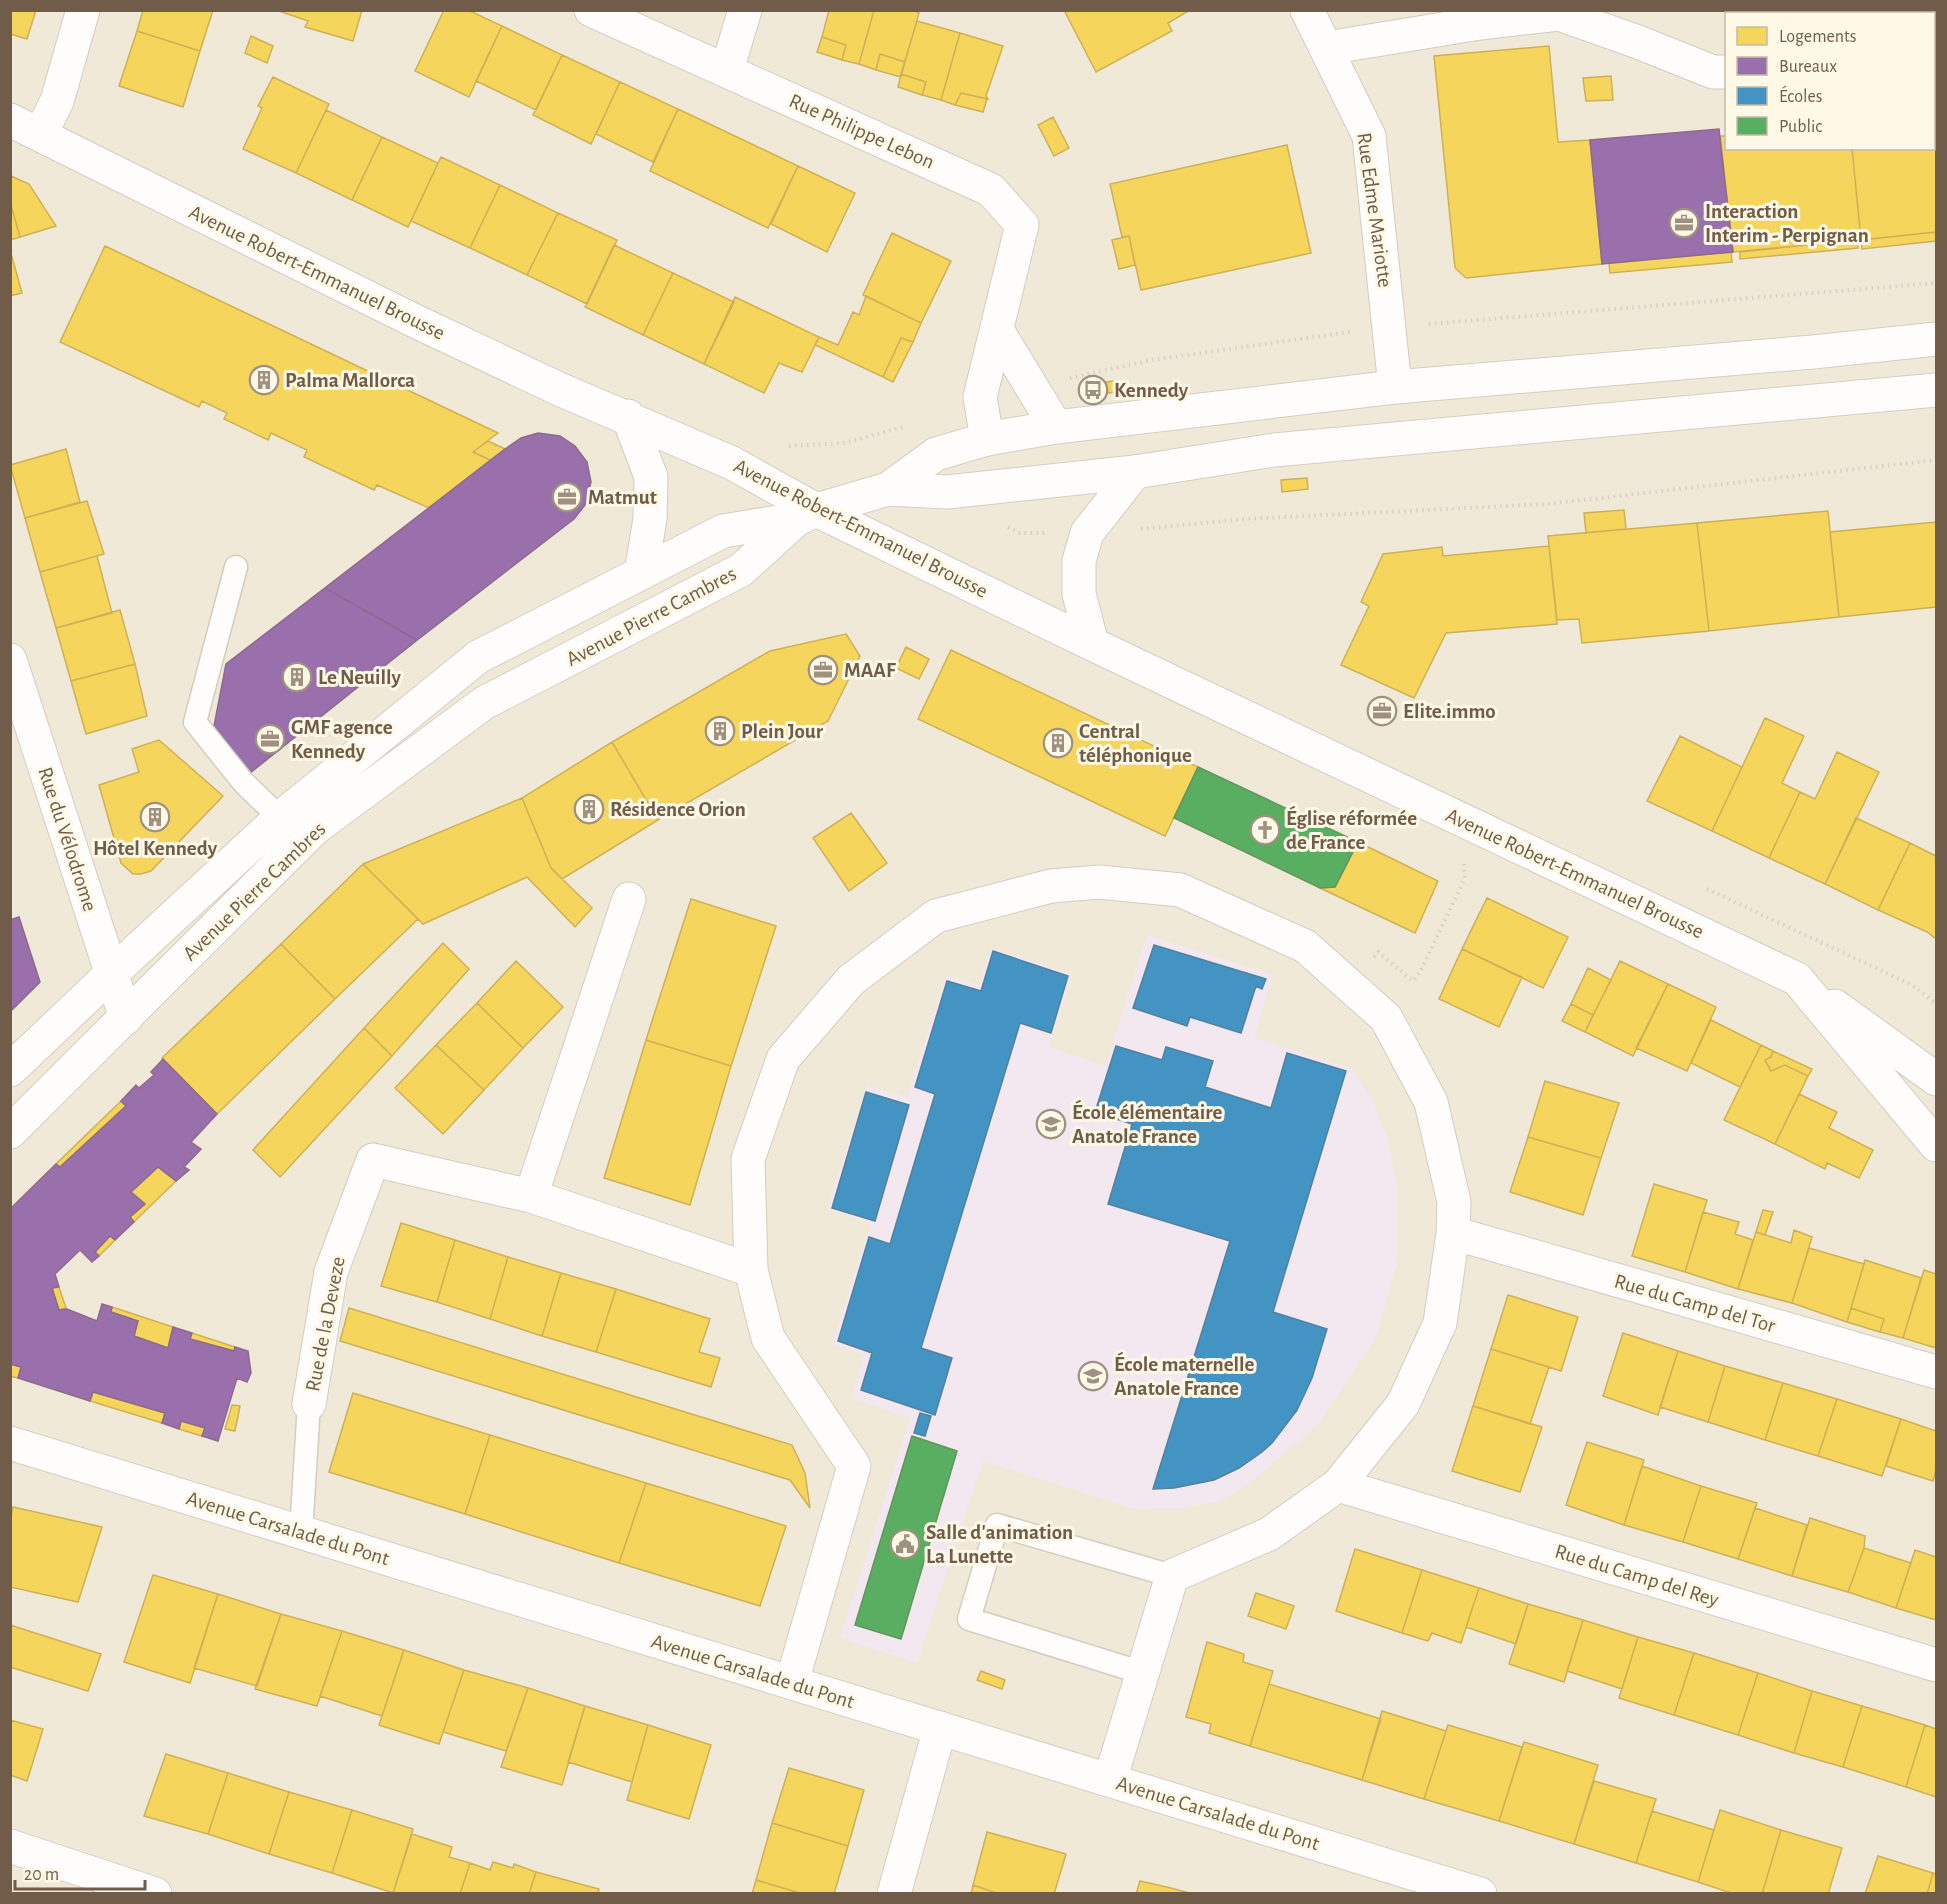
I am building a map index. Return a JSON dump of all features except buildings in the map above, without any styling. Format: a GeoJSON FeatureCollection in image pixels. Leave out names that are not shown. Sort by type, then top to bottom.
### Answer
{"type":"FeatureCollection","features":[{"type":"Feature","properties":{"kind":"street"},"geometry":{"type":"LineString","coordinates":[[40,135],[57,101],[83,10]]}},
{"type":"Feature","properties":{"kind":"street","name":"Rue Philippe Lebon"},"geometry":{"type":"LineString","coordinates":[[591,10],[991,190],[1022,225],[980,397],[987,439]]}},
{"type":"Feature","properties":{"kind":"street"},"geometry":{"type":"LineString","coordinates":[[727,70],[746,10]]}},
{"type":"Feature","properties":{"kind":"street","name":"Rue Edme Mariotte"},"geometry":{"type":"LineString","coordinates":[[1307,10],[1370,136],[1395,387]]}},
{"type":"Feature","properties":{"kind":"street"},"geometry":{"type":"LineString","coordinates":[[1327,48],[1480,23],[1559,14],[1713,72],[1725,72]]}},
{"type":"Feature","properties":{"kind":"street","name":"Avenue Robert-Emmanuel Brousse"},"geometry":{"type":"LineString","coordinates":[[10,120],[415,321],[559,388],[732,463],[807,514],[1092,644],[1797,979],[1936,1145]]}},
{"type":"Feature","properties":{"kind":"street"},"geometry":{"type":"LineString","coordinates":[[997,330],[1056,427]]}},
{"type":"Feature","properties":{"kind":"street"},"geometry":{"type":"LineString","coordinates":[[807,514],[888,489],[936,454],[987,439],[1056,427],[1395,387],[1813,352],[1936,339]]}},
{"type":"Feature","properties":{"kind":"street"},"geometry":{"type":"LineString","coordinates":[[888,489],[947,492],[1135,472],[1274,450],[1936,390]]}},
{"type":"Feature","properties":{"kind":"street"},"geometry":{"type":"LineString","coordinates":[[628,417],[651,477],[650,519],[641,573]]}},
{"type":"Feature","properties":{"kind":"street"},"geometry":{"type":"LineString","coordinates":[[1092,644],[1078,594],[1079,561],[1087,533],[1135,472]]}},
{"type":"Feature","properties":{"kind":"street","name":"Avenue Pierre Cambres"},"geometry":{"type":"LineString","coordinates":[[10,1070],[280,818],[478,657],[723,531],[807,514]]}},
{"type":"Feature","properties":{"kind":"street","name":"Avenue Pierre Cambres"},"geometry":{"type":"LineString","coordinates":[[10,1132],[314,829],[484,703],[741,570],[807,514]]}},
{"type":"Feature","properties":{"kind":"street","name":"Rue du Vélodrome"},"geometry":{"type":"LineString","coordinates":[[10,660],[126,1018]]}},
{"type":"Feature","properties":{"kind":"street"},"geometry":{"type":"LineString","coordinates":[[792,1682],[854,1466],[768,1338],[751,1270],[748,1159],[783,1059],[851,980],[936,916],[1051,886],[1099,882],[1180,890],[1305,946],[1386,1018],[1431,1102],[1454,1202],[1453,1233],[1440,1323],[1403,1404],[1338,1485],[1269,1534],[1172,1576],[1110,1780]]}},
{"type":"Feature","properties":{"kind":"street"},"geometry":{"type":"LineString","coordinates":[[531,1196],[629,899]]}},
{"type":"Feature","properties":{"kind":"street"},"geometry":{"type":"LineString","coordinates":[[1797,979],[1936,1079]]}},
{"type":"Feature","properties":{"kind":"street","name":"Rue de la Deveze"},"geometry":{"type":"LineString","coordinates":[[309,1404],[331,1272],[373,1160],[531,1196],[751,1270]]}},
{"type":"Feature","properties":{"kind":"street","name":"Rue du Camp del Tor"},"geometry":{"type":"LineString","coordinates":[[1453,1233],[1936,1372]]}},
{"type":"Feature","properties":{"kind":"street","name":"Avenue Carsalade du Pont"},"geometry":{"type":"LineString","coordinates":[[16,1448],[301,1532],[1480,1893]]}},
{"type":"Feature","properties":{"kind":"street","name":"Rue du Camp del Rey"},"geometry":{"type":"LineString","coordinates":[[1338,1485],[1936,1665]]}},
{"type":"Feature","properties":{"kind":"street"},"geometry":{"type":"LineString","coordinates":[[894,1893],[940,1728]]}},
{"type":"Feature","properties":{"kind":"street"},"geometry":{"type":"LineString","coordinates":[[10,1846],[132,1890]]}},
{"type":"Feature","properties":{"kind":"lane"},"geometry":{"type":"LineString","coordinates":[[236,567],[195,722],[243,782],[280,818]]}},
{"type":"Feature","properties":{"kind":"lane"},"geometry":{"type":"LineString","coordinates":[[301,1532],[309,1404]]}},
{"type":"Feature","properties":{"kind":"lane"},"geometry":{"type":"LineString","coordinates":[[1143,1673],[969,1619],[997,1525],[1172,1576]]}},
{"type":"Feature","properties":{"kind":"path"},"geometry":{"type":"LineString","coordinates":[[1002,523],[1020,533],[1087,533],[1245,519],[1547,504],[1936,460]]}},
{"type":"Feature","properties":{"kind":"path"},"geometry":{"type":"LineString","coordinates":[[1420,972],[1465,878]]}},
{"type":"Feature","properties":{"kind":"shaded area"},"geometry":{"type":"Polygon","coordinates":[[[11,11],[1936,11],[1936,1893],[11,1893],[11,11]]]}},
{"type":"Feature","properties":{"kind":"shaded area"},"geometry":{"type":"Polygon","coordinates":[[[1147,935],[1273,975],[1254,1038],[1351,1069],[1371,1097],[1387,1137],[1398,1189],[1397,1265],[1376,1337],[1319,1424],[1260,1475],[1221,1501],[1179,1508],[1134,1509],[983,1461],[917,1663],[840,1638],[910,1418],[851,1398],[864,1355],[832,1344],[871,1223],[827,1209],[867,1085],[907,1097],[946,975],[979,985],[991,948],[1072,974],[1049,1047],[1105,1066],[1147,935]]]}},
{"type":"Feature","properties":{"kind":"place","name":"Interaction Interim - Perpignan"},"geometry":{"type":"Point","coordinates":[1684,223]}},
{"type":"Feature","properties":{"kind":"place","name":"Palma Mallorca"},"geometry":{"type":"Point","coordinates":[264,380]}},
{"type":"Feature","properties":{"kind":"place","name":"Kennedy"},"geometry":{"type":"Point","coordinates":[1093,390]}},
{"type":"Feature","properties":{"kind":"place","name":"Matmut"},"geometry":{"type":"Point","coordinates":[567,497]}},
{"type":"Feature","properties":{"kind":"place","name":"MAAF"},"geometry":{"type":"Point","coordinates":[823,670]}},
{"type":"Feature","properties":{"kind":"place","name":"Le Neuilly"},"geometry":{"type":"Point","coordinates":[297,677]}},
{"type":"Feature","properties":{"kind":"place","name":"Elite.immo"},"geometry":{"type":"Point","coordinates":[1382,711]}},
{"type":"Feature","properties":{"kind":"place","name":"Plein Jour"},"geometry":{"type":"Point","coordinates":[720,731]}},
{"type":"Feature","properties":{"kind":"place","name":"GMF agence Kennedy"},"geometry":{"type":"Point","coordinates":[270,739]}},
{"type":"Feature","properties":{"kind":"place","name":"Central téléphonique"},"geometry":{"type":"Point","coordinates":[1058,743]}},
{"type":"Feature","properties":{"kind":"place","name":"Résidence Orion"},"geometry":{"type":"Point","coordinates":[589,809]}},
{"type":"Feature","properties":{"kind":"place","name":"Hôtel Kennedy"},"geometry":{"type":"Point","coordinates":[155,817]}},
{"type":"Feature","properties":{"kind":"place","name":"Église réformée de France"},"geometry":{"type":"Point","coordinates":[1265,830]}},
{"type":"Feature","properties":{"kind":"place","name":"École élémentaire Anatole France"},"geometry":{"type":"Point","coordinates":[1051,1124]}},
{"type":"Feature","properties":{"kind":"place","name":"École maternelle Anatole France"},"geometry":{"type":"Point","coordinates":[1093,1376]}},
{"type":"Feature","properties":{"kind":"place","name":"Salle d'animation La Lunette"},"geometry":{"type":"Point","coordinates":[905,1544]}}]}
